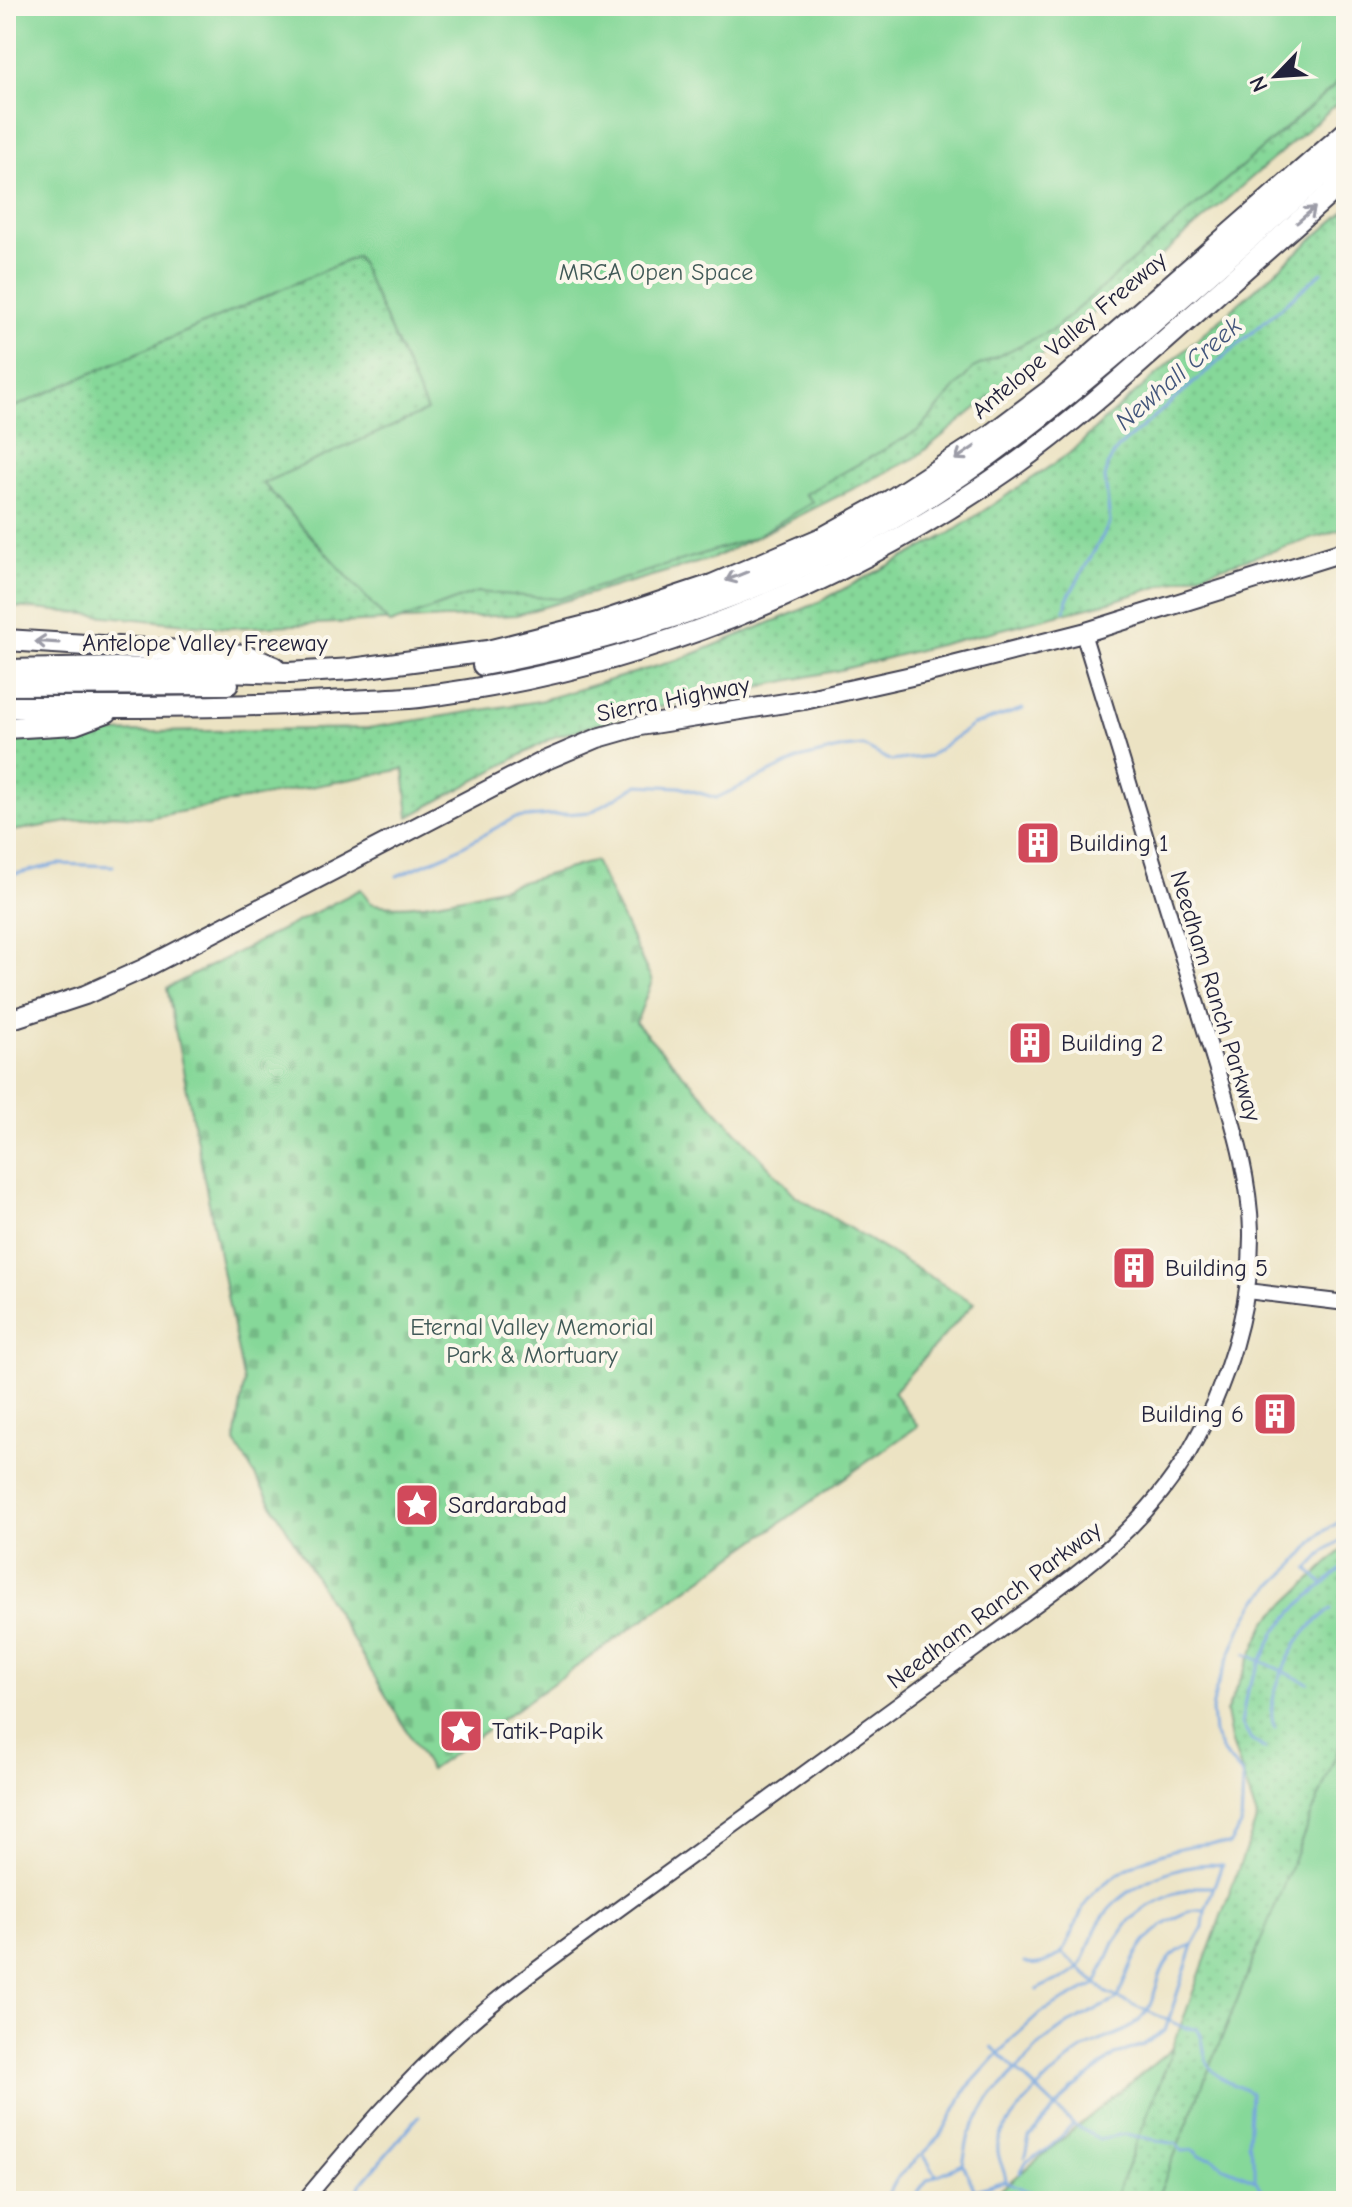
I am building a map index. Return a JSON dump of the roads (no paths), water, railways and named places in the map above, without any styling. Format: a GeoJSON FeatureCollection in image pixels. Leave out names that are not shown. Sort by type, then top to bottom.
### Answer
{"type":"FeatureCollection","features":[{"type":"Feature","properties":{"kind":"highway","name":"Antelope Valley Freeway"},"geometry":{"type":"LineString","coordinates":[[6,670],[117,668],[289,673],[352,669],[488,651],[677,598],[751,570],[822,538],[924,480],[1019,415],[1087,360],[1346,132]]}},
{"type":"Feature","properties":{"kind":"highway"},"geometry":{"type":"LineString","coordinates":[[6,685],[310,684],[378,680],[524,657],[642,626],[722,600],[818,559],[899,515],[1023,432],[1346,154]]}},
{"type":"Feature","properties":{"kind":"highway"},"geometry":{"type":"LineString","coordinates":[[6,707],[268,705],[455,692],[536,677],[611,658],[689,634],[766,605],[874,553],[945,512],[1012,467],[1111,388],[1346,179]]}},
{"type":"Feature","properties":{"kind":"highway"},"geometry":{"type":"LineString","coordinates":[[6,694],[252,693],[380,688],[500,672],[625,642],[687,622],[813,570],[875,538],[978,476],[1078,401],[1249,250],[1266,250]]}},
{"type":"Feature","properties":{"kind":"highway"},"geometry":{"type":"LineString","coordinates":[[7,639],[245,655],[289,673]]}},
{"type":"Feature","properties":{"kind":"highway"},"geometry":{"type":"LineString","coordinates":[[6,728],[75,724],[118,707]]}},
{"type":"Feature","properties":{"kind":"main road","name":"Sierra Highway"},"geometry":{"type":"LineString","coordinates":[[6,1021],[85,995],[143,969],[544,761],[598,738],[662,721],[844,691],[1083,633],[1346,551]]}},
{"type":"Feature","properties":{"kind":"street","name":"Needham Ranch Parkway"},"geometry":{"type":"LineString","coordinates":[[304,2201],[356,2139],[466,2026],[736,1822],[1093,1564],[1146,1512],[1187,1455],[1210,1413],[1234,1346],[1247,1291],[1251,1227],[1237,1136],[1083,633]]}},
{"type":"Feature","properties":{"kind":"street"},"geometry":{"type":"LineString","coordinates":[[1247,1291],[1346,1303]]}},
{"type":"Feature","properties":{"kind":"waterway","name":"Newhall Creek"},"geometry":{"type":"LineString","coordinates":[[1065,610],[1067,599],[1110,523],[1105,478],[1107,466],[1117,449],[1322,272]]}},
{"type":"Feature","properties":{"kind":"waterway","name":"Newhall Creek"},"geometry":{"type":"LineString","coordinates":[[397,876],[450,853],[514,818],[591,812],[638,785],[680,787],[716,798],[799,759],[843,748],[863,746],[891,761],[929,756],[973,725],[1023,709]]}},
{"type":"Feature","properties":{"kind":"waterway","name":"Newhall Creek"},"geometry":{"type":"LineString","coordinates":[[6,876],[58,864],[113,866]]}},
{"type":"Feature","properties":{"kind":"waterway"},"geometry":{"type":"LineString","coordinates":[[1024,1963],[1042,1963],[1059,1955],[1088,1900],[1115,1876],[1173,1850],[1212,1843],[1229,1845],[1241,1825],[1243,1780],[1214,1734],[1212,1710],[1216,1689],[1241,1628],[1258,1599],[1295,1564],[1321,1533],[1346,1518]]}},
{"type":"Feature","properties":{"kind":"waterway"},"geometry":{"type":"LineString","coordinates":[[1323,1584],[1308,1569],[1327,1549],[1346,1537]]}},
{"type":"Feature","properties":{"kind":"waterway"},"geometry":{"type":"LineString","coordinates":[[1265,1749],[1251,1739],[1241,1724],[1247,1690],[1276,1631],[1299,1605],[1346,1565]]}},
{"type":"Feature","properties":{"kind":"waterway"},"geometry":{"type":"LineString","coordinates":[[1275,1728],[1272,1706],[1284,1667],[1303,1635],[1331,1609]]}},
{"type":"Feature","properties":{"kind":"waterway"},"geometry":{"type":"LineString","coordinates":[[1246,1654],[1308,1683]]}},
{"type":"Feature","properties":{"kind":"waterway"},"geometry":{"type":"LineString","coordinates":[[1025,2157],[1029,2138],[1071,2091],[1115,2055],[1143,2045],[1165,2031],[1222,1865],[1206,1864],[1171,1871],[1138,1886],[1111,1907],[1101,1920],[1076,1970],[1037,1990]]}},
{"type":"Feature","properties":{"kind":"waterway"},"geometry":{"type":"LineString","coordinates":[[936,2175],[923,2154],[940,2137],[966,2089],[1010,2041],[1042,2012],[1096,1984],[1114,1943],[1130,1920],[1173,1894],[1195,1887],[1213,1887]]}},
{"type":"Feature","properties":{"kind":"waterway"},"geometry":{"type":"LineString","coordinates":[[975,2191],[963,2164],[969,2134],[989,2099],[1043,2042],[1068,2024],[1118,1999],[1137,1953],[1152,1934],[1184,1913],[1203,1910]]}},
{"type":"Feature","properties":{"kind":"waterway"},"geometry":{"type":"LineString","coordinates":[[1036,2201],[1030,2192],[1006,2181],[998,2150],[1002,2134],[1022,2105],[1066,2063],[1089,2046],[1139,2021],[1152,2001],[1163,1968],[1170,1958],[1193,1945]]}},
{"type":"Feature","properties":{"kind":"waterway"},"geometry":{"type":"LineString","coordinates":[[1062,1953],[1107,1993],[1185,2028],[1197,2029],[1206,2059],[1214,2072],[1251,2093],[1248,2142],[1255,2165],[1255,2180],[1271,2201]]}},
{"type":"Feature","properties":{"kind":"waterway"},"geometry":{"type":"LineString","coordinates":[[992,2047],[1074,2125],[1099,2139],[1125,2134],[1176,2144],[1182,2151],[1193,2150],[1255,2180]]}},
{"type":"Feature","properties":{"kind":"waterway"},"geometry":{"type":"LineString","coordinates":[[358,2201],[356,2195],[360,2185],[419,2116]]}},
{"type":"Feature","properties":{"kind":"waterway"},"geometry":{"type":"LineString","coordinates":[[1020,2173],[1026,2162],[1048,2149],[1072,2126]]}},
{"type":"Feature","properties":{"kind":"waterway"},"geometry":{"type":"LineString","coordinates":[[884,2201],[899,2176],[920,2156]]}},
{"type":"Feature","properties":{"kind":"waterway"},"geometry":{"type":"LineString","coordinates":[[911,2201],[927,2180],[963,2164]]}},
{"type":"Feature","properties":{"kind":"waterway"},"geometry":{"type":"LineString","coordinates":[[947,2201],[1006,2181]]}},
{"type":"Feature","properties":{"kind":"waterway"},"geometry":{"type":"LineString","coordinates":[[1299,2201],[1314,2201]]}},
{"type":"Feature","properties":{"kind":"place","name":"Building 1"},"geometry":{"type":"Point","coordinates":[1038,843]}},
{"type":"Feature","properties":{"kind":"place","name":"Building 2"},"geometry":{"type":"Point","coordinates":[1030,1043]}},
{"type":"Feature","properties":{"kind":"place","name":"Building 5"},"geometry":{"type":"Point","coordinates":[1134,1268]}},
{"type":"Feature","properties":{"kind":"place","name":"Building 6"},"geometry":{"type":"Point","coordinates":[1275,1414]}},
{"type":"Feature","properties":{"kind":"place","name":"Sardarabad"},"geometry":{"type":"Point","coordinates":[417,1505]}},
{"type":"Feature","properties":{"kind":"place","name":"Tatik-Papik"},"geometry":{"type":"Point","coordinates":[461,1731]}},
{"type":"Feature","properties":{"kind":"park label","name":"MRCA Open Space"},"geometry":{"type":"Point","coordinates":[656,272]}},
{"type":"Feature","properties":{"kind":"park label","name":"Eternal Valley Memorial Park & Mortuary"},"geometry":{"type":"Point","coordinates":[532,1341]}}]}
